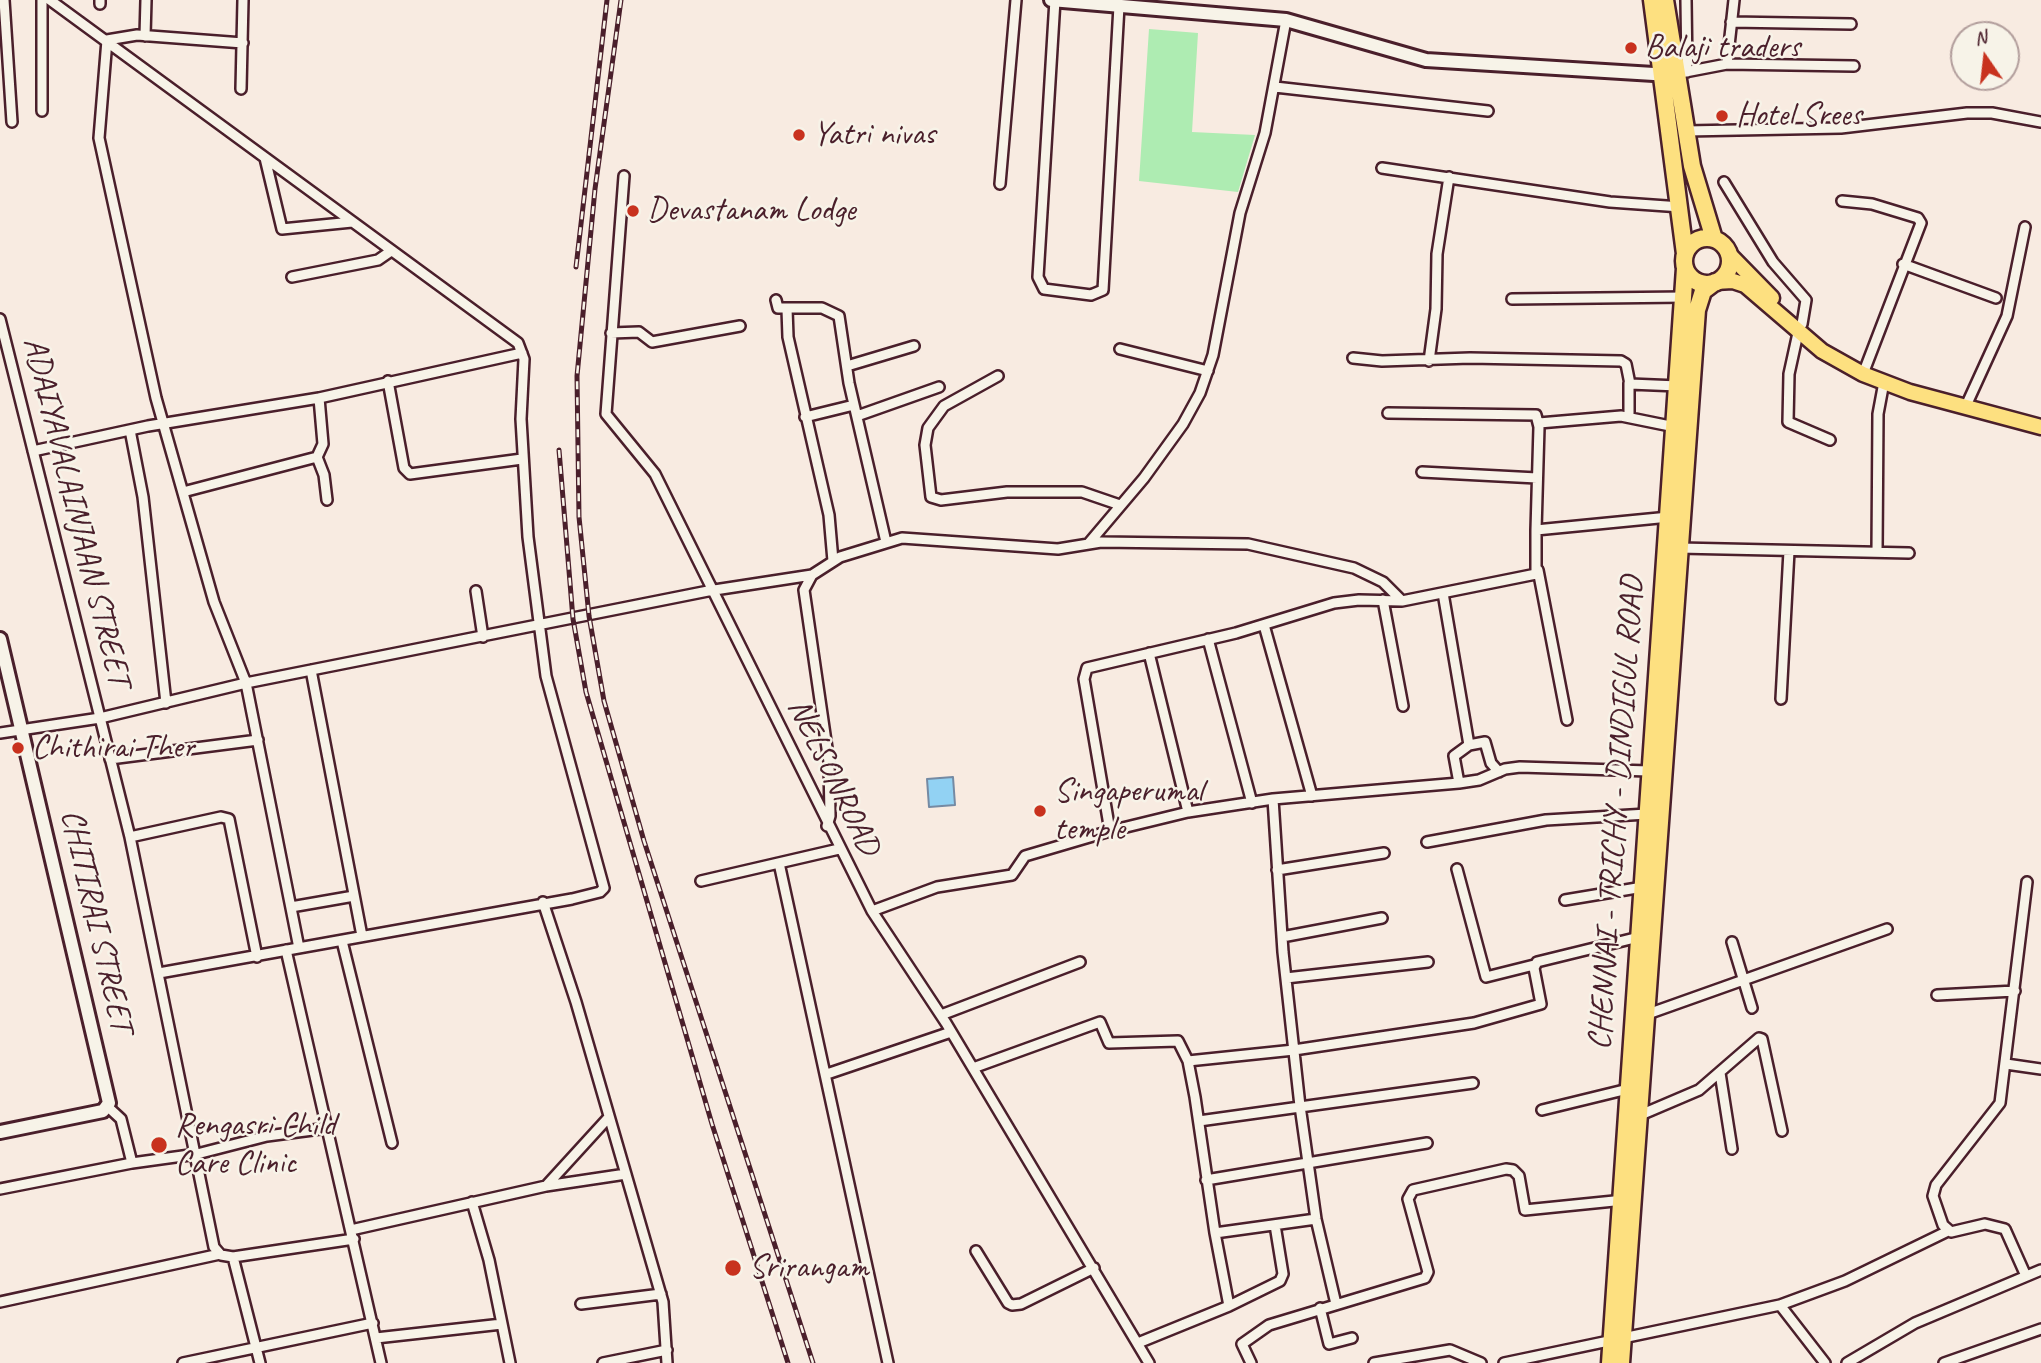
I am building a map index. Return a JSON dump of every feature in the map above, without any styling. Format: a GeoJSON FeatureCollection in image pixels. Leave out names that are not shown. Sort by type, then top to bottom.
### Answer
{"type":"FeatureCollection","features":[{"type":"Feature","properties":{"kind":"highway","name":"CHENNAI - TRICHY - DINDIGUL ROAD"},"geometry":{"type":"LineString","coordinates":[[1621,1363],[1618,1340],[1626,1200],[1679,548],[1674,517],[1675,427],[1685,297],[1675,74],[1652,0]]}},
{"type":"Feature","properties":{"kind":"highway","name":"CHENNAI - TRICHY - DINDIGUL ROAD"},"geometry":{"type":"LineString","coordinates":[[1640,1017],[1639,937],[1649,771],[1697,310],[1703,291],[1729,268],[1729,254],[1714,239],[1692,166],[1665,0]]}},
{"type":"Feature","properties":{"kind":"highway"},"geometry":{"type":"LineString","coordinates":[[1714,239],[1700,239],[1685,261],[1700,283],[1715,282]]}},
{"type":"Feature","properties":{"kind":"highway","name":"CHENNAI - TRICHY - DINDIGUL ROAD"},"geometry":{"type":"LineString","coordinates":[[1610,1363],[1618,1340]]}},
{"type":"Feature","properties":{"kind":"main road"},"geometry":{"type":"LineString","coordinates":[[1053,0],[1286,20],[1426,60],[1675,74]]}},
{"type":"Feature","properties":{"kind":"main road"},"geometry":{"type":"LineString","coordinates":[[1729,254],[1800,328]]}},
{"type":"Feature","properties":{"kind":"main road"},"geometry":{"type":"LineString","coordinates":[[1715,282],[1733,281],[1745,285],[1800,328],[1864,372],[1884,382],[2041,427]]}},
{"type":"Feature","properties":{"kind":"main road"},"geometry":{"type":"LineString","coordinates":[[1864,372],[1966,405],[2041,421]]}},
{"type":"Feature","properties":{"kind":"main road","name":"CHITIRAI STREET"},"geometry":{"type":"LineString","coordinates":[[0,639],[108,1093],[108,1107]]}},
{"type":"Feature","properties":{"kind":"main road"},"geometry":{"type":"LineString","coordinates":[[0,1132],[103,1111],[108,1107]]}},
{"type":"Feature","properties":{"kind":"street"},"geometry":{"type":"LineString","coordinates":[[4,0],[12,122]]}},
{"type":"Feature","properties":{"kind":"street"},"geometry":{"type":"LineString","coordinates":[[41,111],[42,0]]}},
{"type":"Feature","properties":{"kind":"street"},"geometry":{"type":"LineString","coordinates":[[50,0],[518,342],[522,353],[522,459],[546,676],[604,888],[590,895],[159,974]]}},
{"type":"Feature","properties":{"kind":"street"},"geometry":{"type":"LineString","coordinates":[[145,36],[146,0]]}},
{"type":"Feature","properties":{"kind":"street"},"geometry":{"type":"LineString","coordinates":[[241,89],[243,0]]}},
{"type":"Feature","properties":{"kind":"street"},"geometry":{"type":"LineString","coordinates":[[1000,184],[1016,0]]}},
{"type":"Feature","properties":{"kind":"street"},"geometry":{"type":"LineString","coordinates":[[1053,0],[1038,277],[1044,289],[1091,295],[1102,290],[1119,6]]}},
{"type":"Feature","properties":{"kind":"street"},"geometry":{"type":"LineString","coordinates":[[1686,0],[1675,74],[1727,64],[1854,65]]}},
{"type":"Feature","properties":{"kind":"street"},"geometry":{"type":"LineString","coordinates":[[1727,64],[1734,0]]}},
{"type":"Feature","properties":{"kind":"street"},"geometry":{"type":"LineString","coordinates":[[1089,543],[1183,425],[1208,371],[1240,213],[1265,133],[1286,20]]}},
{"type":"Feature","properties":{"kind":"street"},"geometry":{"type":"LineString","coordinates":[[1731,22],[1851,24]]}},
{"type":"Feature","properties":{"kind":"street"},"geometry":{"type":"LineString","coordinates":[[107,40],[145,36],[243,43]]}},
{"type":"Feature","properties":{"kind":"street"},"geometry":{"type":"LineString","coordinates":[[107,40],[99,138],[164,424],[214,602],[246,683],[299,948]]}},
{"type":"Feature","properties":{"kind":"street"},"geometry":{"type":"LineString","coordinates":[[1275,87],[1488,111]]}},
{"type":"Feature","properties":{"kind":"street"},"geometry":{"type":"LineString","coordinates":[[1686,131],[1841,128],[1967,113],[1992,113],[2041,122]]}},
{"type":"Feature","properties":{"kind":"street"},"geometry":{"type":"LineString","coordinates":[[265,158],[282,229],[352,222]]}},
{"type":"Feature","properties":{"kind":"street"},"geometry":{"type":"LineString","coordinates":[[1382,168],[1610,202],[1681,207]]}},
{"type":"Feature","properties":{"kind":"street","name":"NELSONROAD"},"geometry":{"type":"LineString","coordinates":[[624,176],[605,413],[655,474],[872,911],[951,1031],[1149,1363]]}},
{"type":"Feature","properties":{"kind":"street"},"geometry":{"type":"LineString","coordinates":[[1429,361],[1436,309],[1437,254],[1449,177]]}},
{"type":"Feature","properties":{"kind":"street"},"geometry":{"type":"LineString","coordinates":[[1724,182],[1773,262],[1806,300],[1789,374],[1788,422],[1830,440]]}},
{"type":"Feature","properties":{"kind":"street"},"geometry":{"type":"LineString","coordinates":[[1842,201],[1872,204],[1919,219],[1920,224],[1864,372]]}},
{"type":"Feature","properties":{"kind":"street"},"geometry":{"type":"LineString","coordinates":[[1966,405],[2007,316],[2025,227]]}},
{"type":"Feature","properties":{"kind":"street"},"geometry":{"type":"LineString","coordinates":[[292,276],[377,260],[391,251]]}},
{"type":"Feature","properties":{"kind":"street"},"geometry":{"type":"LineString","coordinates":[[1903,264],[1996,298]]}},
{"type":"Feature","properties":{"kind":"street"},"geometry":{"type":"LineString","coordinates":[[1512,299],[1685,297]]}},
{"type":"Feature","properties":{"kind":"street"},"geometry":{"type":"LineString","coordinates":[[776,300],[778,308],[822,308],[839,316],[857,416],[886,541]]}},
{"type":"Feature","properties":{"kind":"street"},"geometry":{"type":"LineString","coordinates":[[786,309],[788,337],[829,515],[833,561]]}},
{"type":"Feature","properties":{"kind":"street","name":"ADAIYAVALAINJAAN STREET"},"geometry":{"type":"LineString","coordinates":[[0,319],[130,837],[214,1247],[220,1254]]}},
{"type":"Feature","properties":{"kind":"street"},"geometry":{"type":"LineString","coordinates":[[611,332],[639,332],[652,342],[740,326]]}},
{"type":"Feature","properties":{"kind":"street"},"geometry":{"type":"LineString","coordinates":[[847,366],[914,346]]}},
{"type":"Feature","properties":{"kind":"street"},"geometry":{"type":"LineString","coordinates":[[1120,349],[1208,371]]}},
{"type":"Feature","properties":{"kind":"street"},"geometry":{"type":"LineString","coordinates":[[33,451],[131,430],[318,398],[522,353]]}},
{"type":"Feature","properties":{"kind":"street"},"geometry":{"type":"LineString","coordinates":[[1353,358],[1429,361],[1622,361],[1627,365],[1629,416]]}},
{"type":"Feature","properties":{"kind":"street"},"geometry":{"type":"LineString","coordinates":[[998,376],[944,406],[928,428],[925,444],[931,497],[941,500],[1007,492],[1082,492],[1120,505]]}},
{"type":"Feature","properties":{"kind":"street"},"geometry":{"type":"LineString","coordinates":[[388,381],[404,468],[411,475],[522,459]]}},
{"type":"Feature","properties":{"kind":"street"},"geometry":{"type":"LineString","coordinates":[[1877,552],[1878,414],[1884,382]]}},
{"type":"Feature","properties":{"kind":"street"},"geometry":{"type":"LineString","coordinates":[[1629,383],[1678,386]]}},
{"type":"Feature","properties":{"kind":"street"},"geometry":{"type":"LineString","coordinates":[[857,416],[939,387]]}},
{"type":"Feature","properties":{"kind":"street"},"geometry":{"type":"LineString","coordinates":[[318,398],[323,444],[317,457],[324,475],[327,500]]}},
{"type":"Feature","properties":{"kind":"street"},"geometry":{"type":"LineString","coordinates":[[805,417],[855,405]]}},
{"type":"Feature","properties":{"kind":"street"},"geometry":{"type":"LineString","coordinates":[[1388,413],[1532,413],[1538,417],[1534,538],[1567,720]]}},
{"type":"Feature","properties":{"kind":"street"},"geometry":{"type":"LineString","coordinates":[[1539,423],[1629,416],[1675,427]]}},
{"type":"Feature","properties":{"kind":"street"},"geometry":{"type":"LineString","coordinates":[[131,430],[145,510],[166,703]]}},
{"type":"Feature","properties":{"kind":"street"},"geometry":{"type":"LineString","coordinates":[[183,492],[317,457]]}},
{"type":"Feature","properties":{"kind":"street"},"geometry":{"type":"LineString","coordinates":[[1422,472],[1537,478]]}},
{"type":"Feature","properties":{"kind":"street"},"geometry":{"type":"LineString","coordinates":[[1536,530],[1674,517]]}},
{"type":"Feature","properties":{"kind":"street"},"geometry":{"type":"LineString","coordinates":[[0,733],[100,718],[246,683],[712,591],[812,575],[833,561],[886,541],[910,539],[1058,549],[1089,543],[1255,545],[1354,568],[1383,582],[1402,601]]}},
{"type":"Feature","properties":{"kind":"street"},"geometry":{"type":"LineString","coordinates":[[1679,548],[1909,552]]}},
{"type":"Feature","properties":{"kind":"street"},"geometry":{"type":"LineString","coordinates":[[1780,699],[1789,551]]}},
{"type":"Feature","properties":{"kind":"street"},"geometry":{"type":"LineString","coordinates":[[1110,831],[1085,672],[1089,666],[1264,625],[1334,603],[1402,601],[1533,575],[1538,570]]}},
{"type":"Feature","properties":{"kind":"street"},"geometry":{"type":"LineString","coordinates":[[812,575],[804,590],[830,762],[830,816],[827,825]]}},
{"type":"Feature","properties":{"kind":"street"},"geometry":{"type":"LineString","coordinates":[[476,592],[483,637]]}},
{"type":"Feature","properties":{"kind":"street"},"geometry":{"type":"LineString","coordinates":[[1443,593],[1469,744]]}},
{"type":"Feature","properties":{"kind":"street"},"geometry":{"type":"LineString","coordinates":[[1383,600],[1404,706]]}},
{"type":"Feature","properties":{"kind":"street"},"geometry":{"type":"LineString","coordinates":[[1264,625],[1312,796]]}},
{"type":"Feature","properties":{"kind":"street"},"geometry":{"type":"LineString","coordinates":[[1208,639],[1252,803]]}},
{"type":"Feature","properties":{"kind":"street"},"geometry":{"type":"LineString","coordinates":[[1149,653],[1188,812]]}},
{"type":"Feature","properties":{"kind":"street"},"geometry":{"type":"LineString","coordinates":[[311,670],[362,936]]}},
{"type":"Feature","properties":{"kind":"street"},"geometry":{"type":"LineString","coordinates":[[110,759],[258,740]]}},
{"type":"Feature","properties":{"kind":"street"},"geometry":{"type":"LineString","coordinates":[[1459,783],[1454,756],[1469,744],[1485,742],[1491,763],[1499,772]]}},
{"type":"Feature","properties":{"kind":"street"},"geometry":{"type":"LineString","coordinates":[[872,911],[937,887],[1012,875],[1025,856],[1188,812],[1273,799],[1459,783],[1479,780],[1520,766],[1649,771]]}},
{"type":"Feature","properties":{"kind":"street"},"geometry":{"type":"LineString","coordinates":[[1273,799],[1282,937],[1300,1106],[1316,1219],[1336,1304]]}},
{"type":"Feature","properties":{"kind":"street"},"geometry":{"type":"LineString","coordinates":[[1427,842],[1546,820],[1647,814]]}},
{"type":"Feature","properties":{"kind":"street"},"geometry":{"type":"LineString","coordinates":[[130,837],[223,817],[229,819],[257,957]]}},
{"type":"Feature","properties":{"kind":"street"},"geometry":{"type":"LineString","coordinates":[[701,881],[839,849]]}},
{"type":"Feature","properties":{"kind":"street"},"geometry":{"type":"LineString","coordinates":[[1277,870],[1384,853]]}},
{"type":"Feature","properties":{"kind":"street"},"geometry":{"type":"LineString","coordinates":[[779,863],[888,1363]]}},
{"type":"Feature","properties":{"kind":"street"},"geometry":{"type":"LineString","coordinates":[[1457,869],[1486,978],[1540,961],[1639,937]]}},
{"type":"Feature","properties":{"kind":"street"},"geometry":{"type":"LineString","coordinates":[[1948,1231],[1933,1201],[1935,1188],[2000,1103],[2027,882]]}},
{"type":"Feature","properties":{"kind":"street"},"geometry":{"type":"LineString","coordinates":[[1565,901],[1643,887]]}},
{"type":"Feature","properties":{"kind":"street"},"geometry":{"type":"LineString","coordinates":[[291,907],[354,896]]}},
{"type":"Feature","properties":{"kind":"street"},"geometry":{"type":"LineString","coordinates":[[543,902],[661,1294],[667,1363]]}},
{"type":"Feature","properties":{"kind":"street"},"geometry":{"type":"LineString","coordinates":[[1282,937],[1382,918]]}},
{"type":"Feature","properties":{"kind":"street"},"geometry":{"type":"LineString","coordinates":[[1640,1017],[1887,929]]}},
{"type":"Feature","properties":{"kind":"street"},"geometry":{"type":"LineString","coordinates":[[342,941],[392,1143]]}},
{"type":"Feature","properties":{"kind":"street"},"geometry":{"type":"LineString","coordinates":[[1732,942],[1752,1008]]}},
{"type":"Feature","properties":{"kind":"street"},"geometry":{"type":"LineString","coordinates":[[286,950],[381,1363]]}},
{"type":"Feature","properties":{"kind":"street"},"geometry":{"type":"LineString","coordinates":[[941,1016],[1080,962]]}},
{"type":"Feature","properties":{"kind":"street"},"geometry":{"type":"LineString","coordinates":[[1286,978],[1428,962]]}},
{"type":"Feature","properties":{"kind":"street"},"geometry":{"type":"LineString","coordinates":[[1188,1061],[1294,1050],[1474,1023],[1540,1004],[1542,1000],[1534,965]]}},
{"type":"Feature","properties":{"kind":"street"},"geometry":{"type":"LineString","coordinates":[[1937,995],[2015,990]]}},
{"type":"Feature","properties":{"kind":"street"},"geometry":{"type":"LineString","coordinates":[[973,1068],[1100,1022],[1108,1043],[1174,1039],[1178,1041],[1188,1061],[1229,1306]]}},
{"type":"Feature","properties":{"kind":"street"},"geometry":{"type":"LineString","coordinates":[[827,1074],[951,1031]]}},
{"type":"Feature","properties":{"kind":"street"},"geometry":{"type":"LineString","coordinates":[[1542,1110],[1634,1103],[1692,1094],[1720,1073],[1758,1038],[1762,1038],[1782,1131]]}},
{"type":"Feature","properties":{"kind":"street"},"geometry":{"type":"LineString","coordinates":[[2006,1064],[2041,1069]]}},
{"type":"Feature","properties":{"kind":"street"},"geometry":{"type":"LineString","coordinates":[[1720,1073],[1732,1149]]}},
{"type":"Feature","properties":{"kind":"street"},"geometry":{"type":"LineString","coordinates":[[1199,1121],[1473,1083]]}},
{"type":"Feature","properties":{"kind":"street"},"geometry":{"type":"LineString","coordinates":[[108,1107],[121,1119],[132,1163]]}},
{"type":"Feature","properties":{"kind":"street"},"geometry":{"type":"LineString","coordinates":[[546,1186],[609,1117]]}},
{"type":"Feature","properties":{"kind":"street"},"geometry":{"type":"LineString","coordinates":[[0,1189],[132,1163],[197,1154],[267,1136],[328,1128]]}},
{"type":"Feature","properties":{"kind":"street"},"geometry":{"type":"LineString","coordinates":[[1206,1180],[1427,1143]]}},
{"type":"Feature","properties":{"kind":"street"},"geometry":{"type":"LineString","coordinates":[[1251,1363],[1242,1347],[1245,1339],[1281,1320],[1420,1280],[1427,1275],[1408,1199],[1413,1190],[1506,1169],[1513,1170],[1519,1177],[1525,1210],[1626,1200]]}},
{"type":"Feature","properties":{"kind":"street"},"geometry":{"type":"LineString","coordinates":[[0,1302],[220,1254],[233,1257],[352,1234],[472,1202],[546,1186],[625,1174]]}},
{"type":"Feature","properties":{"kind":"street"},"geometry":{"type":"LineString","coordinates":[[472,1202],[489,1260],[510,1363]]}},
{"type":"Feature","properties":{"kind":"street"},"geometry":{"type":"LineString","coordinates":[[1215,1233],[1316,1219]]}},
{"type":"Feature","properties":{"kind":"street"},"geometry":{"type":"LineString","coordinates":[[1138,1343],[1229,1306],[1282,1279],[1275,1225]]}},
{"type":"Feature","properties":{"kind":"street"},"geometry":{"type":"LineString","coordinates":[[1504,1363],[1780,1305],[1845,1281],[1948,1231],[1956,1232],[1975,1226],[2000,1225],[2005,1228],[2026,1276]]}},
{"type":"Feature","properties":{"kind":"street"},"geometry":{"type":"LineString","coordinates":[[976,1251],[1008,1303],[1012,1305],[1021,1304],[1094,1268]]}},
{"type":"Feature","properties":{"kind":"street"},"geometry":{"type":"LineString","coordinates":[[233,1257],[260,1363]]}},
{"type":"Feature","properties":{"kind":"street"},"geometry":{"type":"LineString","coordinates":[[1847,1363],[1915,1322],[2041,1270]]}},
{"type":"Feature","properties":{"kind":"street"},"geometry":{"type":"LineString","coordinates":[[581,1304],[661,1294]]}},
{"type":"Feature","properties":{"kind":"street"},"geometry":{"type":"LineString","coordinates":[[1780,1305],[1825,1363]]}},
{"type":"Feature","properties":{"kind":"street"},"geometry":{"type":"LineString","coordinates":[[1320,1308],[1329,1344],[1352,1338]]}},
{"type":"Feature","properties":{"kind":"street"},"geometry":{"type":"LineString","coordinates":[[183,1363],[373,1323]]}},
{"type":"Feature","properties":{"kind":"street"},"geometry":{"type":"LineString","coordinates":[[376,1338],[502,1324]]}},
{"type":"Feature","properties":{"kind":"street"},"geometry":{"type":"LineString","coordinates":[[1944,1363],[2041,1329]]}},
{"type":"Feature","properties":{"kind":"street"},"geometry":{"type":"LineString","coordinates":[[603,1363],[667,1350]]}},
{"type":"Feature","properties":{"kind":"street"},"geometry":{"type":"LineString","coordinates":[[1374,1363],[1450,1350],[1481,1363]]}},
{"type":"Feature","properties":{"kind":"green space"},"geometry":{"type":"Polygon","coordinates":[[[1149,29],[1198,33],[1192,132],[1255,135],[1238,192],[1139,181],[1149,29]]]}},
{"type":"Feature","properties":{"kind":"water"},"geometry":{"type":"Polygon","coordinates":[[[953,777],[955,805],[929,807],[927,779],[953,777]]]}},
{"type":"Feature","properties":{"kind":"railway"},"geometry":{"type":"LineString","coordinates":[[576,267],[607,0]]}},
{"type":"Feature","properties":{"kind":"railway"},"geometry":{"type":"LineString","coordinates":[[621,0],[595,189],[577,376],[579,517],[589,616],[604,701],[644,841],[813,1363]]}},
{"type":"Feature","properties":{"kind":"railway"},"geometry":{"type":"LineString","coordinates":[[559,450],[573,619],[586,692],[712,1124],[788,1363]]}},
{"type":"Feature","properties":{"kind":"place","name":"Balaji traders"},"geometry":{"type":"Point","coordinates":[1631,48]}},
{"type":"Feature","properties":{"kind":"place","name":"Hotel Srees"},"geometry":{"type":"Point","coordinates":[1722,116]}},
{"type":"Feature","properties":{"kind":"place","name":"Yatri nivas"},"geometry":{"type":"Point","coordinates":[799,135]}},
{"type":"Feature","properties":{"kind":"place","name":"Devastanam Lodge"},"geometry":{"type":"Point","coordinates":[633,211]}},
{"type":"Feature","properties":{"kind":"place","name":"Chithirai Ther"},"geometry":{"type":"Point","coordinates":[18,748]}},
{"type":"Feature","properties":{"kind":"place","name":"Singaperumal temple"},"geometry":{"type":"Point","coordinates":[1040,811]}},
{"type":"Feature","properties":{"kind":"place","name":"Rengasri Child Care Clinic"},"geometry":{"type":"Point","coordinates":[159,1145]}},
{"type":"Feature","properties":{"kind":"place","name":"Srirangam"},"geometry":{"type":"Point","coordinates":[733,1268]}}]}
